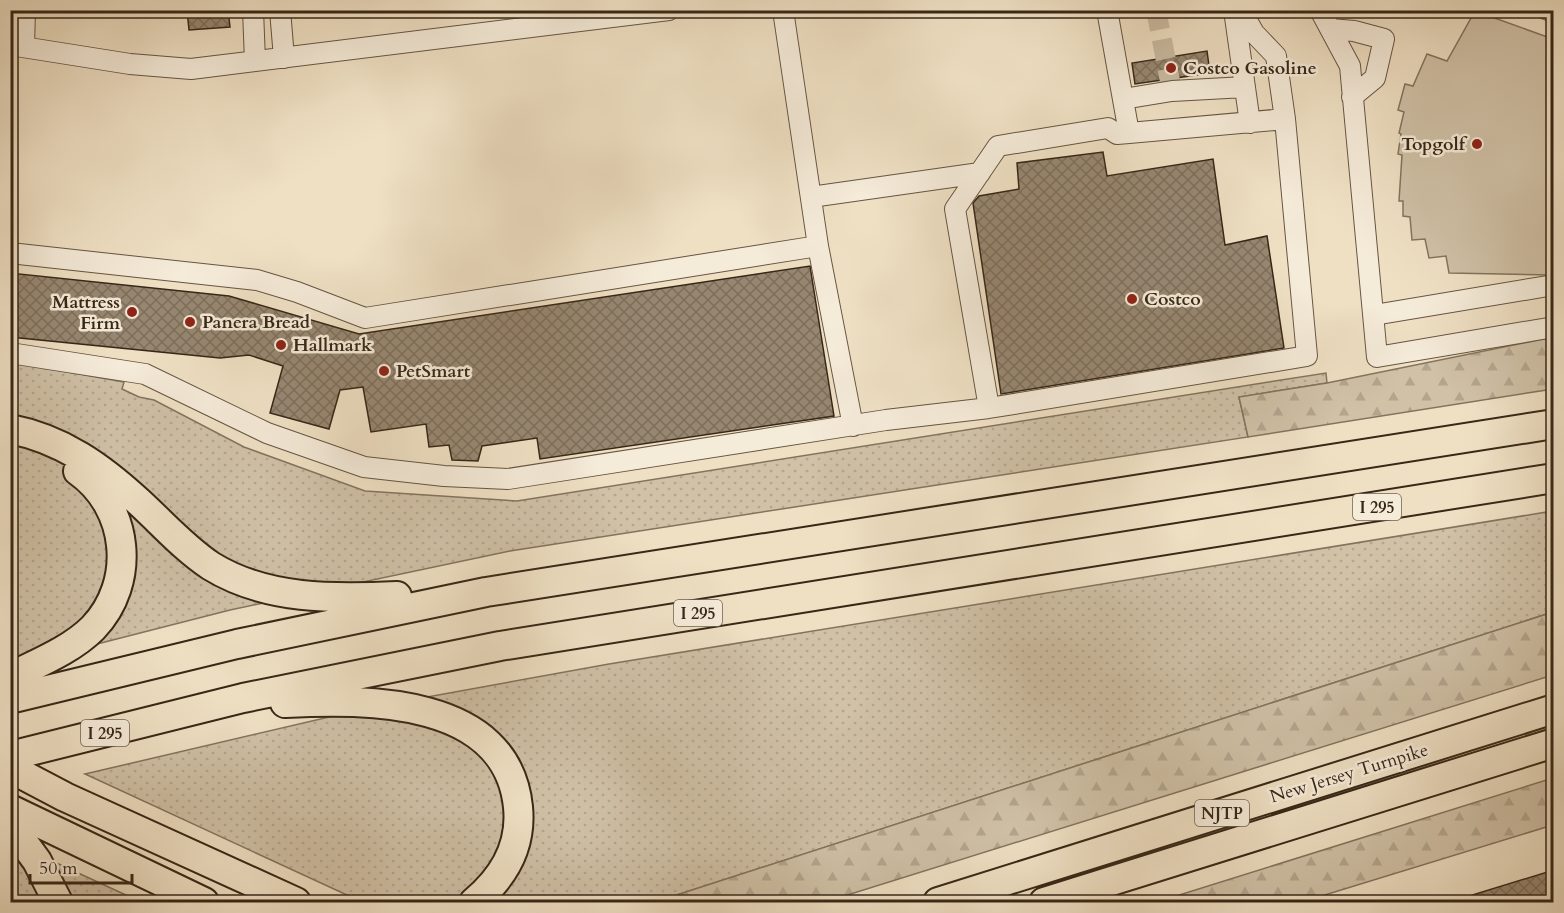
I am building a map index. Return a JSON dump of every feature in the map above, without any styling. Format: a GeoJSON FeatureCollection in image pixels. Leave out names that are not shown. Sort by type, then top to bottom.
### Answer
{"type":"FeatureCollection","features":[{"type":"Feature","properties":{"kind":"highway"},"geometry":{"type":"LineString","coordinates":[[10,699],[237,644],[486,592],[1554,424]]}},
{"type":"Feature","properties":{"kind":"highway"},"geometry":{"type":"LineString","coordinates":[[10,429],[48,439],[72,449],[116,482],[185,546],[211,566],[239,580],[300,596],[331,598],[486,592]]}},
{"type":"Feature","properties":{"kind":"highway"},"geometry":{"type":"LineString","coordinates":[[10,441],[63,461],[88,478],[106,500],[118,525],[123,553],[120,579],[110,606],[93,628],[71,645],[10,677]]}},
{"type":"Feature","properties":{"kind":"highway","name":"I 295"},"geometry":{"type":"LineString","coordinates":[[16,767],[199,709],[397,666],[595,630],[1554,478]]}},
{"type":"Feature","properties":{"kind":"highway"},"geometry":{"type":"LineString","coordinates":[[199,709],[350,700],[383,702],[434,714],[471,730],[492,749],[507,771],[517,795],[519,820],[515,845],[506,868],[491,888],[474,903]]}},
{"type":"Feature","properties":{"kind":"highway","name":"New Jersey Turnpike"},"geometry":{"type":"LineString","coordinates":[[938,903],[1554,709]]}},
{"type":"Feature","properties":{"kind":"highway","name":"New Jersey Turnpike"},"geometry":{"type":"LineString","coordinates":[[1044,903],[1554,743]]}},
{"type":"Feature","properties":{"kind":"highway"},"geometry":{"type":"LineString","coordinates":[[16,767],[64,797],[297,901]]}},
{"type":"Feature","properties":{"kind":"highway"},"geometry":{"type":"LineString","coordinates":[[10,809],[204,903]]}},
{"type":"Feature","properties":{"kind":"highway"},"geometry":{"type":"LineString","coordinates":[[10,824],[37,861],[58,903]]}},
{"type":"Feature","properties":{"kind":"lane"},"geometry":{"type":"LineString","coordinates":[[25,10],[17,46],[130,64],[191,69],[669,10]]}},
{"type":"Feature","properties":{"kind":"lane"},"geometry":{"type":"LineString","coordinates":[[253,10],[255,61]]}},
{"type":"Feature","properties":{"kind":"lane"},"geometry":{"type":"LineString","coordinates":[[280,10],[284,58]]}},
{"type":"Feature","properties":{"kind":"lane"},"geometry":{"type":"LineString","coordinates":[[783,10],[818,246],[853,426]]}},
{"type":"Feature","properties":{"kind":"lane"},"geometry":{"type":"LineString","coordinates":[[1107,10],[1129,133]]}},
{"type":"Feature","properties":{"kind":"lane"},"geometry":{"type":"LineString","coordinates":[[1234,10],[1250,123]]}},
{"type":"Feature","properties":{"kind":"lane"},"geometry":{"type":"LineString","coordinates":[[10,353],[145,374],[267,433],[314,451],[379,471],[508,479],[853,426],[989,408],[1307,356],[1285,119],[1276,56],[1254,33],[1241,10]]}},
{"type":"Feature","properties":{"kind":"lane"},"geometry":{"type":"LineString","coordinates":[[1320,10],[1350,66],[1377,357],[1554,327]]}},
{"type":"Feature","properties":{"kind":"lane"},"geometry":{"type":"LineString","coordinates":[[1330,29],[1354,31],[1384,39],[1375,78],[1352,97]]}},
{"type":"Feature","properties":{"kind":"lane"},"geometry":{"type":"LineString","coordinates":[[1123,99],[1172,91],[1245,87]]}},
{"type":"Feature","properties":{"kind":"lane"},"geometry":{"type":"LineString","coordinates":[[989,408],[955,209],[998,146],[1108,128],[1117,134],[1285,119]]}},
{"type":"Feature","properties":{"kind":"lane"},"geometry":{"type":"LineString","coordinates":[[811,197],[980,173]]}},
{"type":"Feature","properties":{"kind":"lane"},"geometry":{"type":"LineString","coordinates":[[10,253],[257,280],[297,292],[365,318],[818,246]]}},
{"type":"Feature","properties":{"kind":"lane"},"geometry":{"type":"LineString","coordinates":[[1374,315],[1554,285]]}},
{"type":"Feature","properties":{"kind":"green space","name":"Topgolf"},"geometry":{"type":"Polygon","coordinates":[[[1475,11],[1553,39],[1553,275],[1449,273],[1446,256],[1429,258],[1425,239],[1412,240],[1410,217],[1403,216],[1403,201],[1399,201],[1402,155],[1398,154],[1401,134],[1399,133],[1404,112],[1398,110],[1405,84],[1413,86],[1427,54],[1447,61],[1475,11]]]}},
{"type":"Feature","properties":{"kind":"green space"},"geometry":{"type":"Polygon","coordinates":[[[1522,11],[1553,11],[1553,23],[1522,11]]]}},
{"type":"Feature","properties":{"kind":"green space"},"geometry":{"type":"Polygon","coordinates":[[[1553,337],[1553,389],[1248,437],[1239,397],[1327,383],[1553,337]]]}},
{"type":"Feature","properties":{"kind":"green space"},"geometry":{"type":"Polygon","coordinates":[[[11,362],[124,382],[122,389],[139,397],[154,400],[244,447],[365,491],[517,501],[1326,373],[1327,383],[1239,397],[1248,437],[510,551],[230,610],[11,666],[11,362]]]}},
{"type":"Feature","properties":{"kind":"green space"},"geometry":{"type":"Polygon","coordinates":[[[1553,511],[1553,612],[655,902],[362,902],[85,774],[372,707],[609,664],[1553,511]]]}},
{"type":"Feature","properties":{"kind":"green space"},"geometry":{"type":"Polygon","coordinates":[[[1553,612],[1553,675],[825,902],[655,902],[1553,612]]]}},
{"type":"Feature","properties":{"kind":"green space"},"geometry":{"type":"Polygon","coordinates":[[[1553,778],[1553,825],[1302,902],[1157,902],[1553,778]]]}},
{"type":"Feature","properties":{"kind":"green space"},"geometry":{"type":"Polygon","coordinates":[[[11,842],[141,902],[11,902],[11,842]]]}},
{"type":"Feature","properties":{"kind":"building"},"geometry":{"type":"Polygon","coordinates":[[[187,10],[228,10],[230,27],[189,30],[187,10]]]}},
{"type":"Feature","properties":{"kind":"building","name":"Costco Gasoline"},"geometry":{"type":"Polygon","coordinates":[[[1207,51],[1210,73],[1135,84],[1132,63],[1207,51]]]}},
{"type":"Feature","properties":{"kind":"building","name":"Costco"},"geometry":{"type":"Polygon","coordinates":[[[1103,152],[1107,176],[1213,159],[1225,245],[1267,236],[1284,348],[1001,394],[973,203],[979,196],[1019,189],[1017,163],[1103,152]]]}},
{"type":"Feature","properties":{"kind":"building"},"geometry":{"type":"Polygon","coordinates":[[[810,266],[834,416],[540,459],[537,438],[482,446],[478,461],[452,460],[449,445],[429,447],[426,424],[371,432],[363,387],[340,390],[329,429],[270,413],[283,366],[249,355],[220,358],[10,337],[10,273],[229,296],[359,334],[810,266]]]}},
{"type":"Feature","properties":{"kind":"building"},"geometry":{"type":"Polygon","coordinates":[[[1554,870],[1554,903],[1456,903],[1456,900],[1554,870]]]}},
{"type":"Feature","properties":{"kind":"tunnel"},"geometry":{"type":"LineString","coordinates":[[1156,10],[1172,91]]}},
{"type":"Feature","properties":{"kind":"place","name":"Costco Gasoline"},"geometry":{"type":"Point","coordinates":[1171,68]}},
{"type":"Feature","properties":{"kind":"place","name":"Topgolf"},"geometry":{"type":"Point","coordinates":[1477,144]}},
{"type":"Feature","properties":{"kind":"place","name":"Costco"},"geometry":{"type":"Point","coordinates":[1132,299]}},
{"type":"Feature","properties":{"kind":"place","name":"Mattress Firm"},"geometry":{"type":"Point","coordinates":[132,312]}},
{"type":"Feature","properties":{"kind":"place","name":"Panera Bread"},"geometry":{"type":"Point","coordinates":[190,322]}},
{"type":"Feature","properties":{"kind":"place","name":"Hallmark"},"geometry":{"type":"Point","coordinates":[281,345]}},
{"type":"Feature","properties":{"kind":"place","name":"PetSmart"},"geometry":{"type":"Point","coordinates":[384,371]}}]}
